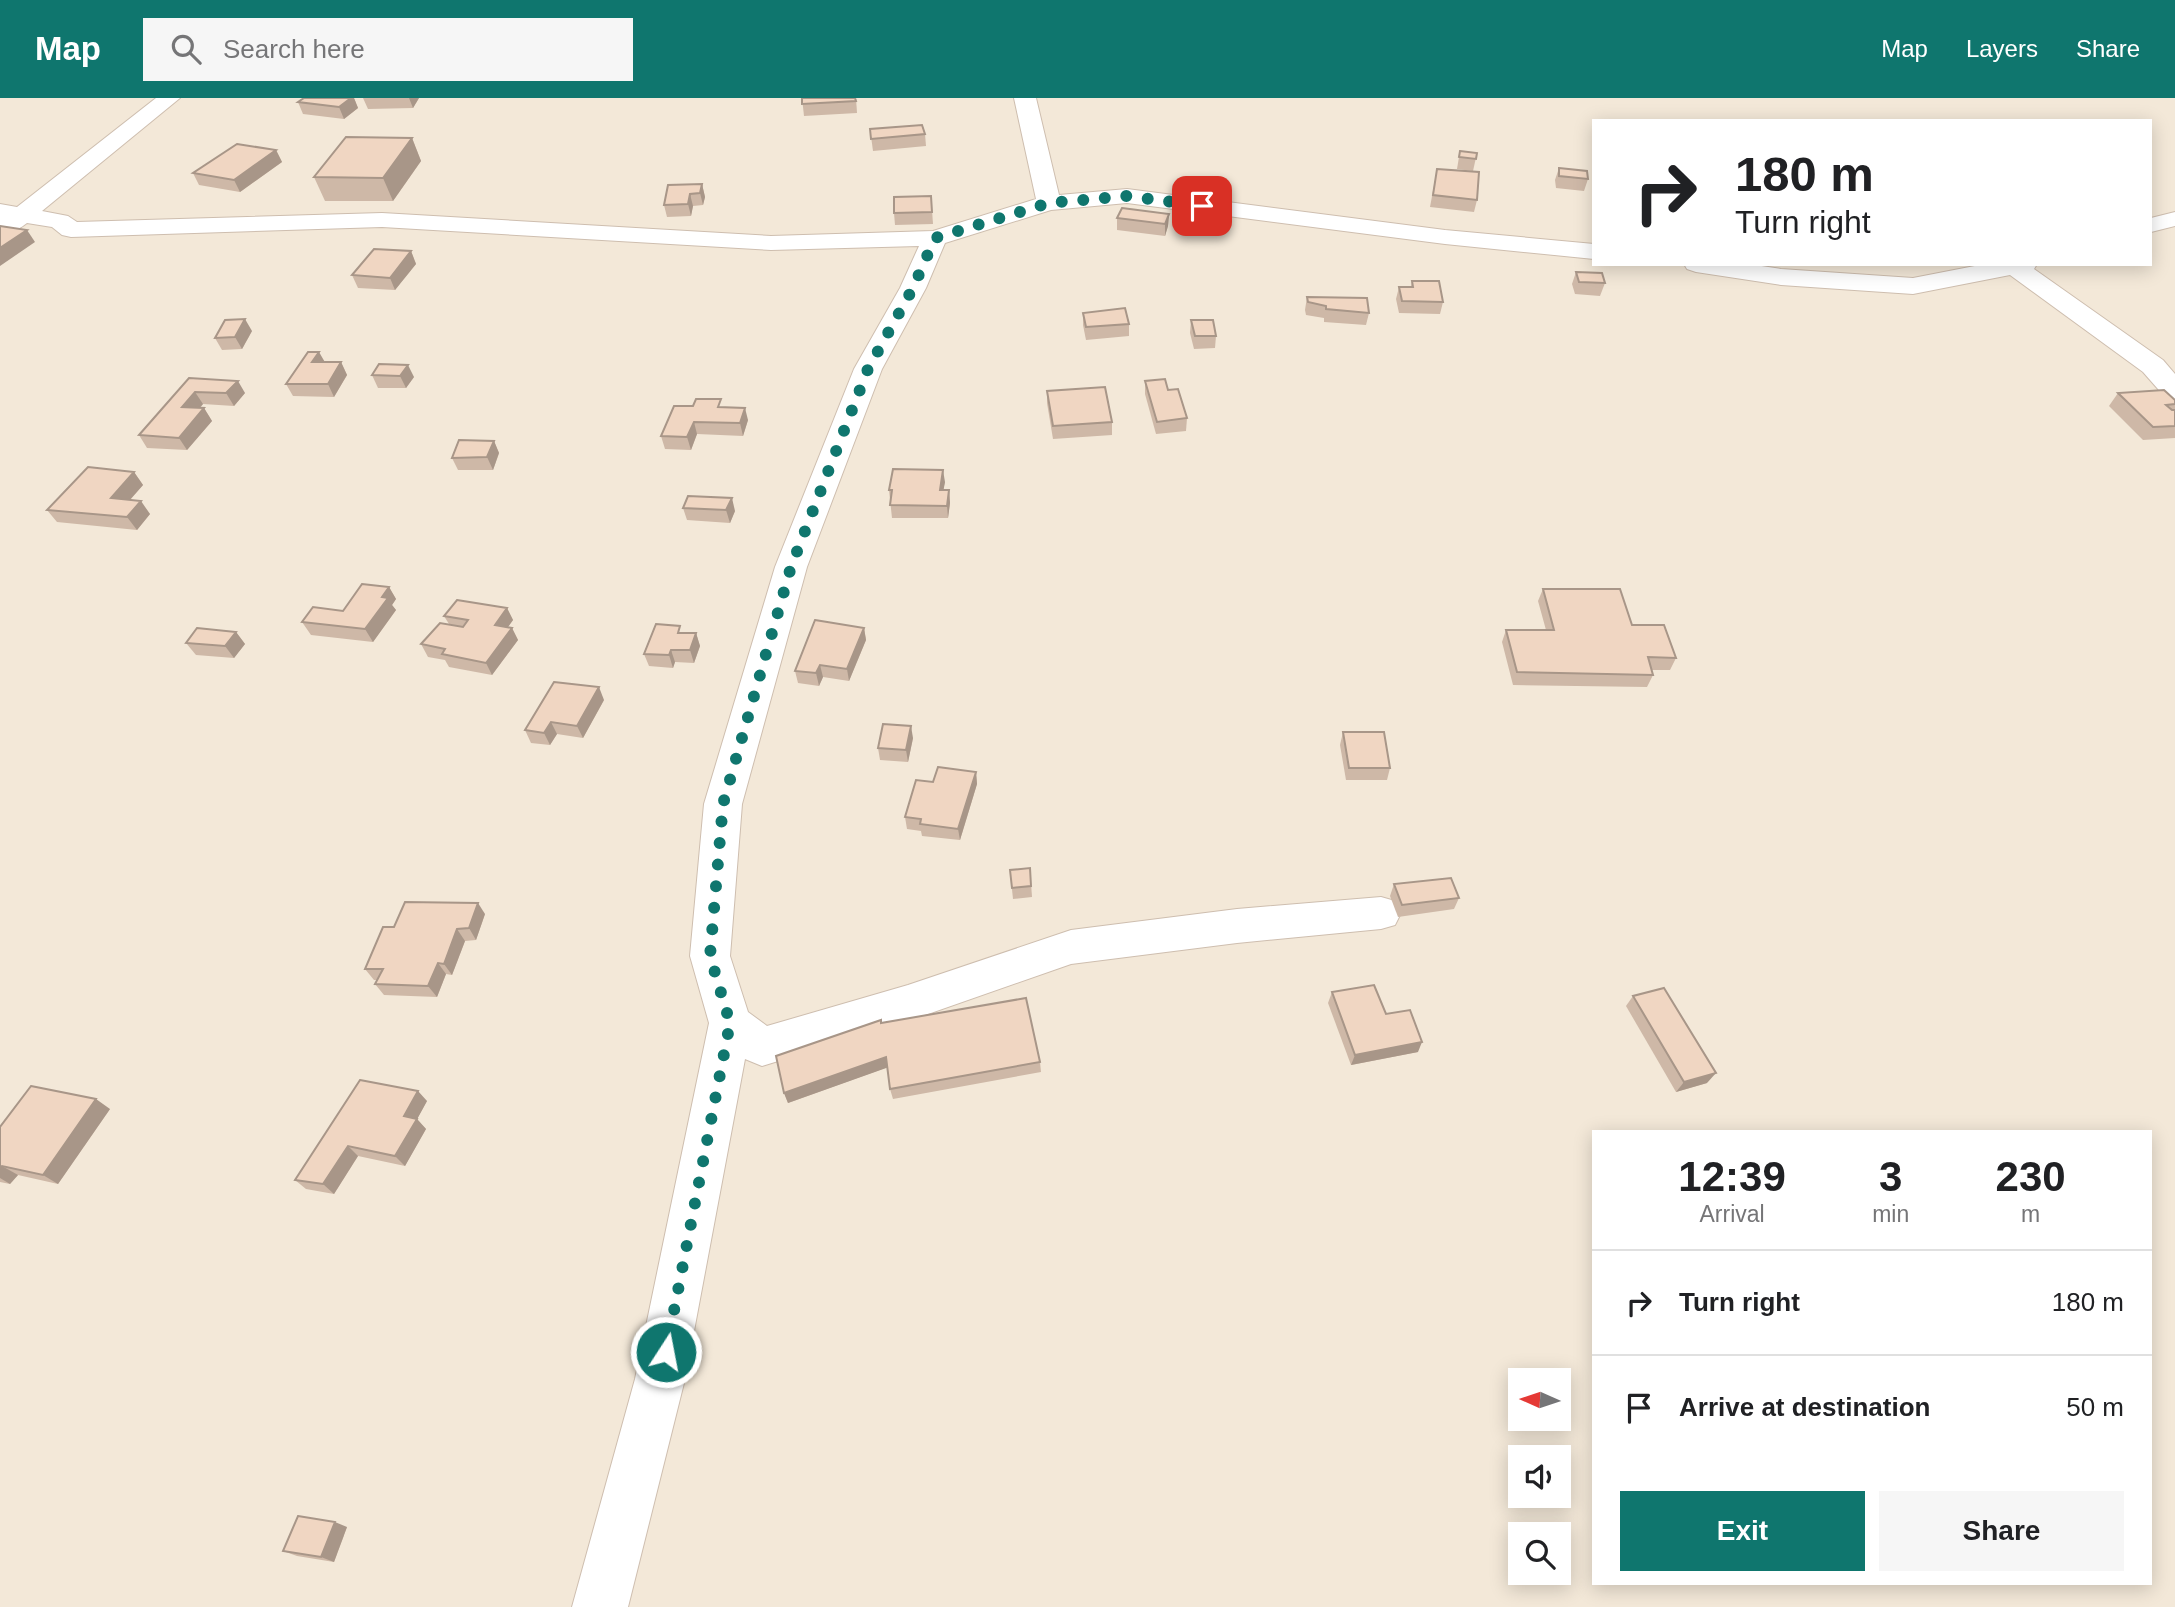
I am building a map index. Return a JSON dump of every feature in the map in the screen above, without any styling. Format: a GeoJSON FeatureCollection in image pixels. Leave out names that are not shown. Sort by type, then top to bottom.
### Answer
{"type":"FeatureCollection","features":[{"type":"Feature","properties":{"kind":"street"},"geometry":{"type":"LineString","coordinates":[[7,220],[169,98]]}},
{"type":"Feature","properties":{"kind":"street"},"geometry":{"type":"LineString","coordinates":[[1025,98],[1049,203]]}},
{"type":"Feature","properties":{"kind":"street"},"geometry":{"type":"LineString","coordinates":[[7,220],[59,221],[71,230],[382,220],[771,243],[935,238],[1049,203],[1127,196],[1445,237],[1592,251]]}},
{"type":"Feature","properties":{"kind":"street"},"geometry":{"type":"LineString","coordinates":[[2152,225],[2175,219]]}},
{"type":"Feature","properties":{"kind":"street"},"geometry":{"type":"LineString","coordinates":[[600,1607],[660,1379],[730,1023],[710,956],[723,804],[791,567],[868,369],[913,288],[935,238]]}},
{"type":"Feature","properties":{"kind":"street"},"geometry":{"type":"LineString","coordinates":[[1709,266],[1782,277],[1913,286],[2014,266]]}},
{"type":"Feature","properties":{"kind":"street"},"geometry":{"type":"LineString","coordinates":[[2020,266],[2153,366],[2175,391]]}},
{"type":"Feature","properties":{"kind":"street"},"geometry":{"type":"LineString","coordinates":[[730,1023],[762,1047],[908,1003],[1072,947],[1237,926],[1381,913]]}},
{"type":"Feature","properties":{"kind":"shaded area"},"geometry":{"type":"Polygon","coordinates":[[[0,98],[2175,98],[2175,1607],[0,1607],[0,98]]]}},
{"type":"Feature","properties":{"kind":"building"},"geometry":{"type":"Polygon","coordinates":[[[304,98],[351,98],[339,107],[298,102],[304,98]]]}},
{"type":"Feature","properties":{"kind":"building"},"geometry":{"type":"Polygon","coordinates":[[[802,98],[855,98],[856,101],[802,104],[802,98]]]}},
{"type":"Feature","properties":{"kind":"building"},"geometry":{"type":"Polygon","coordinates":[[[922,125],[925,134],[871,139],[870,129],[922,125]]]}},
{"type":"Feature","properties":{"kind":"building"},"geometry":{"type":"Polygon","coordinates":[[[346,137],[412,138],[383,178],[314,177],[346,137]]]}},
{"type":"Feature","properties":{"kind":"building"},"geometry":{"type":"Polygon","coordinates":[[[237,144],[276,150],[234,180],[193,173],[237,144]]]}},
{"type":"Feature","properties":{"kind":"building"},"geometry":{"type":"Polygon","coordinates":[[[1460,151],[1477,153],[1476,159],[1459,157],[1460,151]]]}},
{"type":"Feature","properties":{"kind":"building"},"geometry":{"type":"Polygon","coordinates":[[[1559,168],[1587,171],[1588,179],[1559,176],[1559,168]]]}},
{"type":"Feature","properties":{"kind":"building"},"geometry":{"type":"Polygon","coordinates":[[[1437,169],[1479,172],[1477,200],[1433,195],[1437,169]]]}},
{"type":"Feature","properties":{"kind":"building"},"geometry":{"type":"Polygon","coordinates":[[[702,184],[700,193],[690,194],[688,204],[664,205],[668,185],[702,184]]]}},
{"type":"Feature","properties":{"kind":"building"},"geometry":{"type":"Polygon","coordinates":[[[931,196],[932,212],[894,213],[894,197],[931,196]]]}},
{"type":"Feature","properties":{"kind":"building"},"geometry":{"type":"Polygon","coordinates":[[[1122,208],[1169,214],[1165,224],[1117,218],[1122,208]]]}},
{"type":"Feature","properties":{"kind":"building"},"geometry":{"type":"Polygon","coordinates":[[[0,226],[27,230],[0,248],[0,226]]]}},
{"type":"Feature","properties":{"kind":"building"},"geometry":{"type":"Polygon","coordinates":[[[374,249],[411,251],[390,278],[352,275],[374,249]]]}},
{"type":"Feature","properties":{"kind":"building"},"geometry":{"type":"Polygon","coordinates":[[[1576,272],[1602,273],[1605,283],[1579,282],[1576,272]]]}},
{"type":"Feature","properties":{"kind":"building"},"geometry":{"type":"Polygon","coordinates":[[[1412,281],[1439,281],[1443,302],[1402,301],[1399,287],[1413,287],[1412,281]]]}},
{"type":"Feature","properties":{"kind":"building"},"geometry":{"type":"Polygon","coordinates":[[[1307,297],[1367,298],[1369,313],[1326,309],[1326,306],[1308,302],[1307,297]]]}},
{"type":"Feature","properties":{"kind":"building"},"geometry":{"type":"Polygon","coordinates":[[[1125,308],[1129,324],[1086,327],[1083,313],[1125,308]]]}},
{"type":"Feature","properties":{"kind":"building"},"geometry":{"type":"Polygon","coordinates":[[[245,319],[235,337],[215,338],[225,320],[245,319]]]}},
{"type":"Feature","properties":{"kind":"building"},"geometry":{"type":"Polygon","coordinates":[[[1191,320],[1213,320],[1216,336],[1195,336],[1191,320]]]}},
{"type":"Feature","properties":{"kind":"building"},"geometry":{"type":"Polygon","coordinates":[[[308,352],[319,352],[312,362],[341,362],[328,384],[286,384],[308,352]]]}},
{"type":"Feature","properties":{"kind":"building"},"geometry":{"type":"Polygon","coordinates":[[[379,364],[408,365],[400,376],[372,375],[379,364]]]}},
{"type":"Feature","properties":{"kind":"building"},"geometry":{"type":"Polygon","coordinates":[[[189,378],[238,381],[226,393],[195,392],[182,407],[204,408],[179,438],[139,435],[189,378]]]}},
{"type":"Feature","properties":{"kind":"building"},"geometry":{"type":"Polygon","coordinates":[[[1165,379],[1168,390],[1178,389],[1187,418],[1157,422],[1145,381],[1165,379]]]}},
{"type":"Feature","properties":{"kind":"building"},"geometry":{"type":"Polygon","coordinates":[[[1105,387],[1112,422],[1053,426],[1047,391],[1105,387]]]}},
{"type":"Feature","properties":{"kind":"building"},"geometry":{"type":"Polygon","coordinates":[[[2164,390],[2175,400],[2175,404],[2166,405],[2175,410],[2175,426],[2153,427],[2118,393],[2164,390]]]}},
{"type":"Feature","properties":{"kind":"building"},"geometry":{"type":"Polygon","coordinates":[[[696,399],[721,399],[718,407],[745,408],[740,423],[694,422],[687,437],[661,436],[674,406],[693,406],[696,399]]]}},
{"type":"Feature","properties":{"kind":"building"},"geometry":{"type":"Polygon","coordinates":[[[459,440],[494,441],[487,457],[452,458],[459,440]]]}},
{"type":"Feature","properties":{"kind":"building"},"geometry":{"type":"Polygon","coordinates":[[[88,467],[134,472],[111,498],[141,501],[127,517],[47,510],[88,467]]]}},
{"type":"Feature","properties":{"kind":"building"},"geometry":{"type":"Polygon","coordinates":[[[893,469],[943,470],[940,490],[949,490],[947,506],[890,505],[892,490],[889,490],[893,469]]]}},
{"type":"Feature","properties":{"kind":"building"},"geometry":{"type":"Polygon","coordinates":[[[688,496],[732,498],[726,510],[683,508],[688,496]]]}},
{"type":"Feature","properties":{"kind":"building"},"geometry":{"type":"Polygon","coordinates":[[[362,584],[389,587],[382,597],[388,598],[365,629],[302,622],[313,607],[343,611],[362,584]]]}},
{"type":"Feature","properties":{"kind":"building"},"geometry":{"type":"Polygon","coordinates":[[[1543,589],[1620,589],[1632,625],[1664,625],[1676,658],[1648,657],[1653,675],[1517,672],[1506,630],[1554,630],[1543,589]]]}},
{"type":"Feature","properties":{"kind":"building"},"geometry":{"type":"Polygon","coordinates":[[[457,600],[507,608],[495,625],[512,628],[486,663],[442,654],[445,649],[421,644],[440,623],[463,627],[468,620],[444,616],[457,600]]]}},
{"type":"Feature","properties":{"kind":"building"},"geometry":{"type":"Polygon","coordinates":[[[815,620],[864,628],[847,669],[820,665],[816,673],[795,671],[815,620]]]}},
{"type":"Feature","properties":{"kind":"building"},"geometry":{"type":"Polygon","coordinates":[[[656,624],[680,626],[678,633],[696,633],[690,650],[671,650],[669,655],[644,654],[656,624]]]}},
{"type":"Feature","properties":{"kind":"building"},"geometry":{"type":"Polygon","coordinates":[[[197,628],[236,632],[225,646],[186,643],[197,628]]]}},
{"type":"Feature","properties":{"kind":"building"},"geometry":{"type":"Polygon","coordinates":[[[554,682],[599,687],[577,726],[551,722],[544,733],[525,730],[554,682]]]}},
{"type":"Feature","properties":{"kind":"building"},"geometry":{"type":"Polygon","coordinates":[[[883,724],[911,726],[906,750],[878,748],[883,724]]]}},
{"type":"Feature","properties":{"kind":"building"},"geometry":{"type":"Polygon","coordinates":[[[1343,732],[1384,732],[1390,768],[1349,768],[1343,732]]]}},
{"type":"Feature","properties":{"kind":"building"},"geometry":{"type":"Polygon","coordinates":[[[938,767],[976,772],[958,829],[920,824],[921,819],[905,817],[916,780],[933,782],[938,767]]]}},
{"type":"Feature","properties":{"kind":"building"},"geometry":{"type":"Polygon","coordinates":[[[1030,868],[1031,886],[1012,888],[1010,870],[1030,868]]]}},
{"type":"Feature","properties":{"kind":"building"},"geometry":{"type":"Polygon","coordinates":[[[1451,878],[1459,898],[1402,905],[1394,884],[1451,878]]]}},
{"type":"Feature","properties":{"kind":"building"},"geometry":{"type":"Polygon","coordinates":[[[405,902],[478,903],[469,928],[457,929],[444,964],[438,963],[428,986],[375,984],[383,969],[365,969],[383,927],[394,927],[405,902]]]}},
{"type":"Feature","properties":{"kind":"building"},"geometry":{"type":"Polygon","coordinates":[[[1374,985],[1386,1014],[1410,1010],[1422,1042],[1355,1055],[1332,992],[1374,985]]]}},
{"type":"Feature","properties":{"kind":"building"},"geometry":{"type":"Polygon","coordinates":[[[1664,988],[1716,1073],[1684,1082],[1633,996],[1664,988]]]}},
{"type":"Feature","properties":{"kind":"building"},"geometry":{"type":"Polygon","coordinates":[[[1026,998],[1040,1062],[890,1089],[886,1057],[784,1093],[776,1056],[881,1020],[881,1023],[1026,998]]]}},
{"type":"Feature","properties":{"kind":"building"},"geometry":{"type":"Polygon","coordinates":[[[360,1080],[418,1091],[404,1116],[417,1119],[395,1156],[348,1146],[323,1184],[295,1180],[360,1080]]]}},
{"type":"Feature","properties":{"kind":"building"},"geometry":{"type":"Polygon","coordinates":[[[31,1086],[96,1099],[43,1175],[2,1166],[0,1168],[0,1127],[31,1086]]]}},
{"type":"Feature","properties":{"kind":"building"},"geometry":{"type":"Polygon","coordinates":[[[298,1516],[335,1522],[321,1557],[283,1551],[298,1516]]]}},
{"type":"Feature","properties":{"kind":"route"},"geometry":{"type":"LineString","coordinates":[[666,1352],[730,1023],[710,956],[723,804],[791,567],[868,369],[913,288],[935,238],[1049,203],[1127,196],[1202,206]]}}]}
